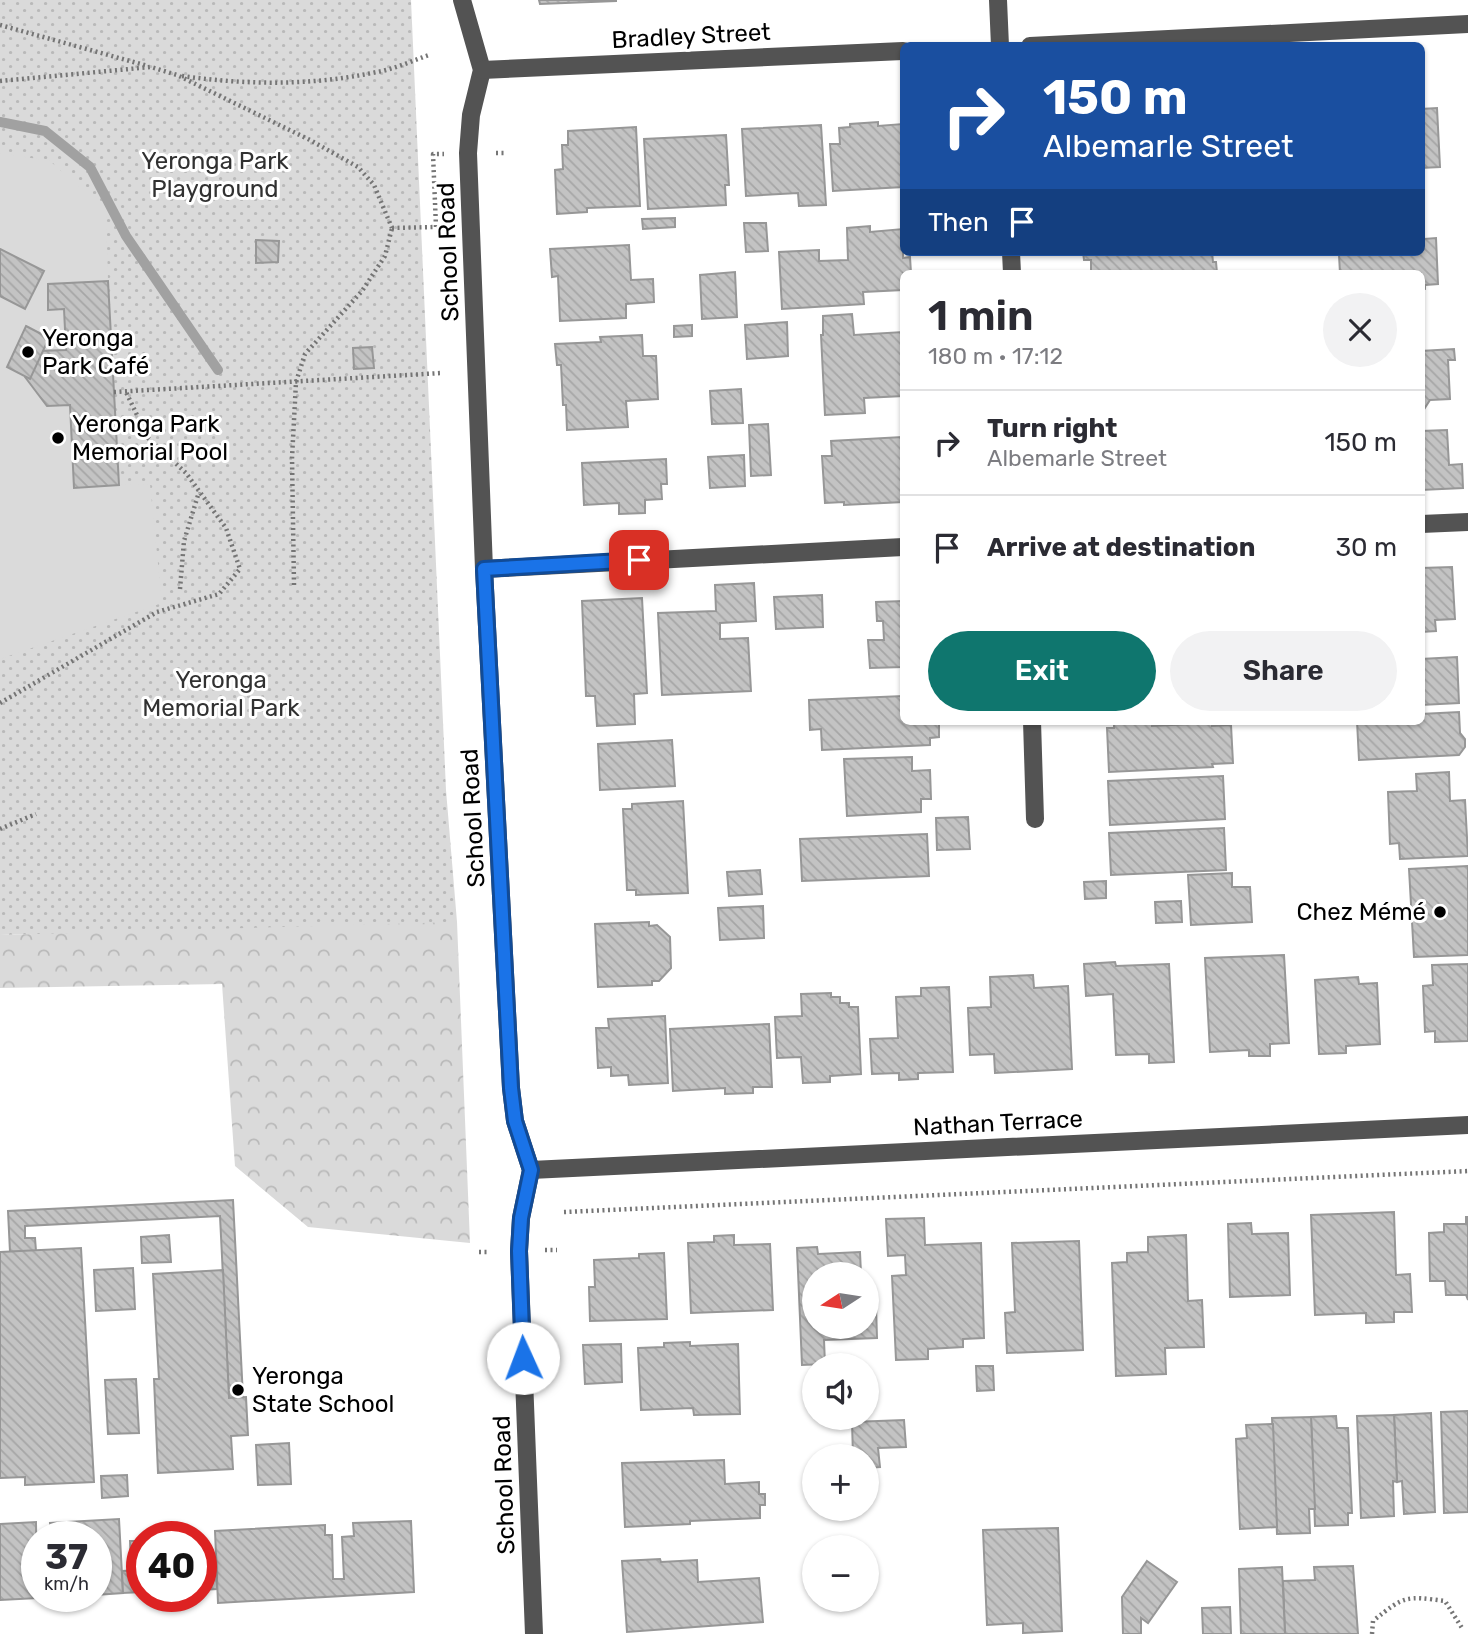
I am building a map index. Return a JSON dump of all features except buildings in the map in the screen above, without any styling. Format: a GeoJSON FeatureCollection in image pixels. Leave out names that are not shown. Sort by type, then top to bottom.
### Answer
{"type":"FeatureCollection","features":[{"type":"Feature","properties":{"kind":"street","name":"School Road"},"geometry":{"type":"LineString","coordinates":[[462,0],[482,70],[471,115],[468,153],[484,569],[511,1088],[515,1121],[531,1170],[521,1218],[519,1251],[534,1634]]}},
{"type":"Feature","properties":{"kind":"street"},"geometry":{"type":"LineString","coordinates":[[998,0],[1000,42]]}},
{"type":"Feature","properties":{"kind":"street"},"geometry":{"type":"LineString","coordinates":[[1110,42],[1468,24]]}},
{"type":"Feature","properties":{"kind":"street","name":"Bradley Street"},"geometry":{"type":"LineString","coordinates":[[482,70],[900,51]]}},
{"type":"Feature","properties":{"kind":"street"},"geometry":{"type":"LineString","coordinates":[[1425,524],[1468,522]]}},
{"type":"Feature","properties":{"kind":"street"},"geometry":{"type":"LineString","coordinates":[[484,569],[900,547]]}},
{"type":"Feature","properties":{"kind":"street"},"geometry":{"type":"LineString","coordinates":[[1032,725],[1035,819]]}},
{"type":"Feature","properties":{"kind":"street","name":"Nathan Terrace"},"geometry":{"type":"LineString","coordinates":[[531,1170],[1468,1125]]}},
{"type":"Feature","properties":{"kind":"path"},"geometry":{"type":"LineString","coordinates":[[0,25],[177,75],[310,140],[358,167],[374,185],[392,228],[385,256],[362,291],[305,354],[296,382],[292,458],[294,585]]}},
{"type":"Feature","properties":{"kind":"path"},"geometry":{"type":"LineString","coordinates":[[177,75],[286,85],[379,72],[429,55]]}},
{"type":"Feature","properties":{"kind":"path"},"geometry":{"type":"LineString","coordinates":[[0,82],[151,67]]}},
{"type":"Feature","properties":{"kind":"path"},"geometry":{"type":"LineString","coordinates":[[496,153],[506,153]]}},
{"type":"Feature","properties":{"kind":"path"},"geometry":{"type":"LineString","coordinates":[[392,228],[436,227],[433,155]]}},
{"type":"Feature","properties":{"kind":"path"},"geometry":{"type":"LineString","coordinates":[[114,392],[442,373]]}},
{"type":"Feature","properties":{"kind":"path"},"geometry":{"type":"LineString","coordinates":[[0,703],[158,612],[219,594],[240,569],[226,528],[186,473],[148,438],[125,390]]}},
{"type":"Feature","properties":{"kind":"path"},"geometry":{"type":"LineString","coordinates":[[180,589],[184,541],[200,491]]}},
{"type":"Feature","properties":{"kind":"path"},"geometry":{"type":"LineString","coordinates":[[0,829],[36,814]]}},
{"type":"Feature","properties":{"kind":"path"},"geometry":{"type":"LineString","coordinates":[[564,1212],[1468,1171]]}},
{"type":"Feature","properties":{"kind":"path"},"geometry":{"type":"LineString","coordinates":[[545,1250],[557,1250]]}},
{"type":"Feature","properties":{"kind":"path"},"geometry":{"type":"LineString","coordinates":[[479,1252],[488,1252]]}},
{"type":"Feature","properties":{"kind":"path"},"geometry":{"type":"LineString","coordinates":[[1372,1634],[1373,1621],[1395,1604],[1413,1597],[1445,1601],[1462,1628]]}},
{"type":"Feature","properties":{"kind":"green space","name":"Yeronga Memorial Park"},"geometry":{"type":"Polygon","coordinates":[[[0,0],[411,0],[446,790],[457,922],[0,935],[0,0]]]}},
{"type":"Feature","properties":{"kind":"green space","name":"Yeronga Park Memorial Pool"},"geometry":{"type":"Polygon","coordinates":[[[0,153],[50,161],[106,211],[119,485],[150,484],[162,603],[0,659],[0,153]]]}},
{"type":"Feature","properties":{"kind":"green space"},"geometry":{"type":"Polygon","coordinates":[[[270,891],[457,922],[470,1243],[308,1227],[235,1166],[222,984],[0,988],[0,935],[33,934],[270,891]]]}},
{"type":"Feature","properties":{"kind":"waterway"},"geometry":{"type":"LineString","coordinates":[[0,122],[45,131],[90,167],[126,236],[218,370]]}},
{"type":"Feature","properties":{"kind":"place","name":"Yeronga Park Café"},"geometry":{"type":"Point","coordinates":[28,352]}},
{"type":"Feature","properties":{"kind":"place","name":"Yeronga Park Memorial Pool"},"geometry":{"type":"Point","coordinates":[58,438]}},
{"type":"Feature","properties":{"kind":"place","name":"Chez Mémé"},"geometry":{"type":"Point","coordinates":[1440,912]}},
{"type":"Feature","properties":{"kind":"place","name":"Yeronga State School"},"geometry":{"type":"Point","coordinates":[238,1390]}},
{"type":"Feature","properties":{"kind":"route"},"geometry":{"type":"LineString","coordinates":[[523,1358],[519,1251],[521,1218],[531,1170],[515,1121],[511,1088],[484,569],[639,560]]}},
{"type":"Feature","properties":{"kind":"park label","name":"Yeronga Park Playground"},"geometry":{"type":"Point","coordinates":[215,175]}}]}
